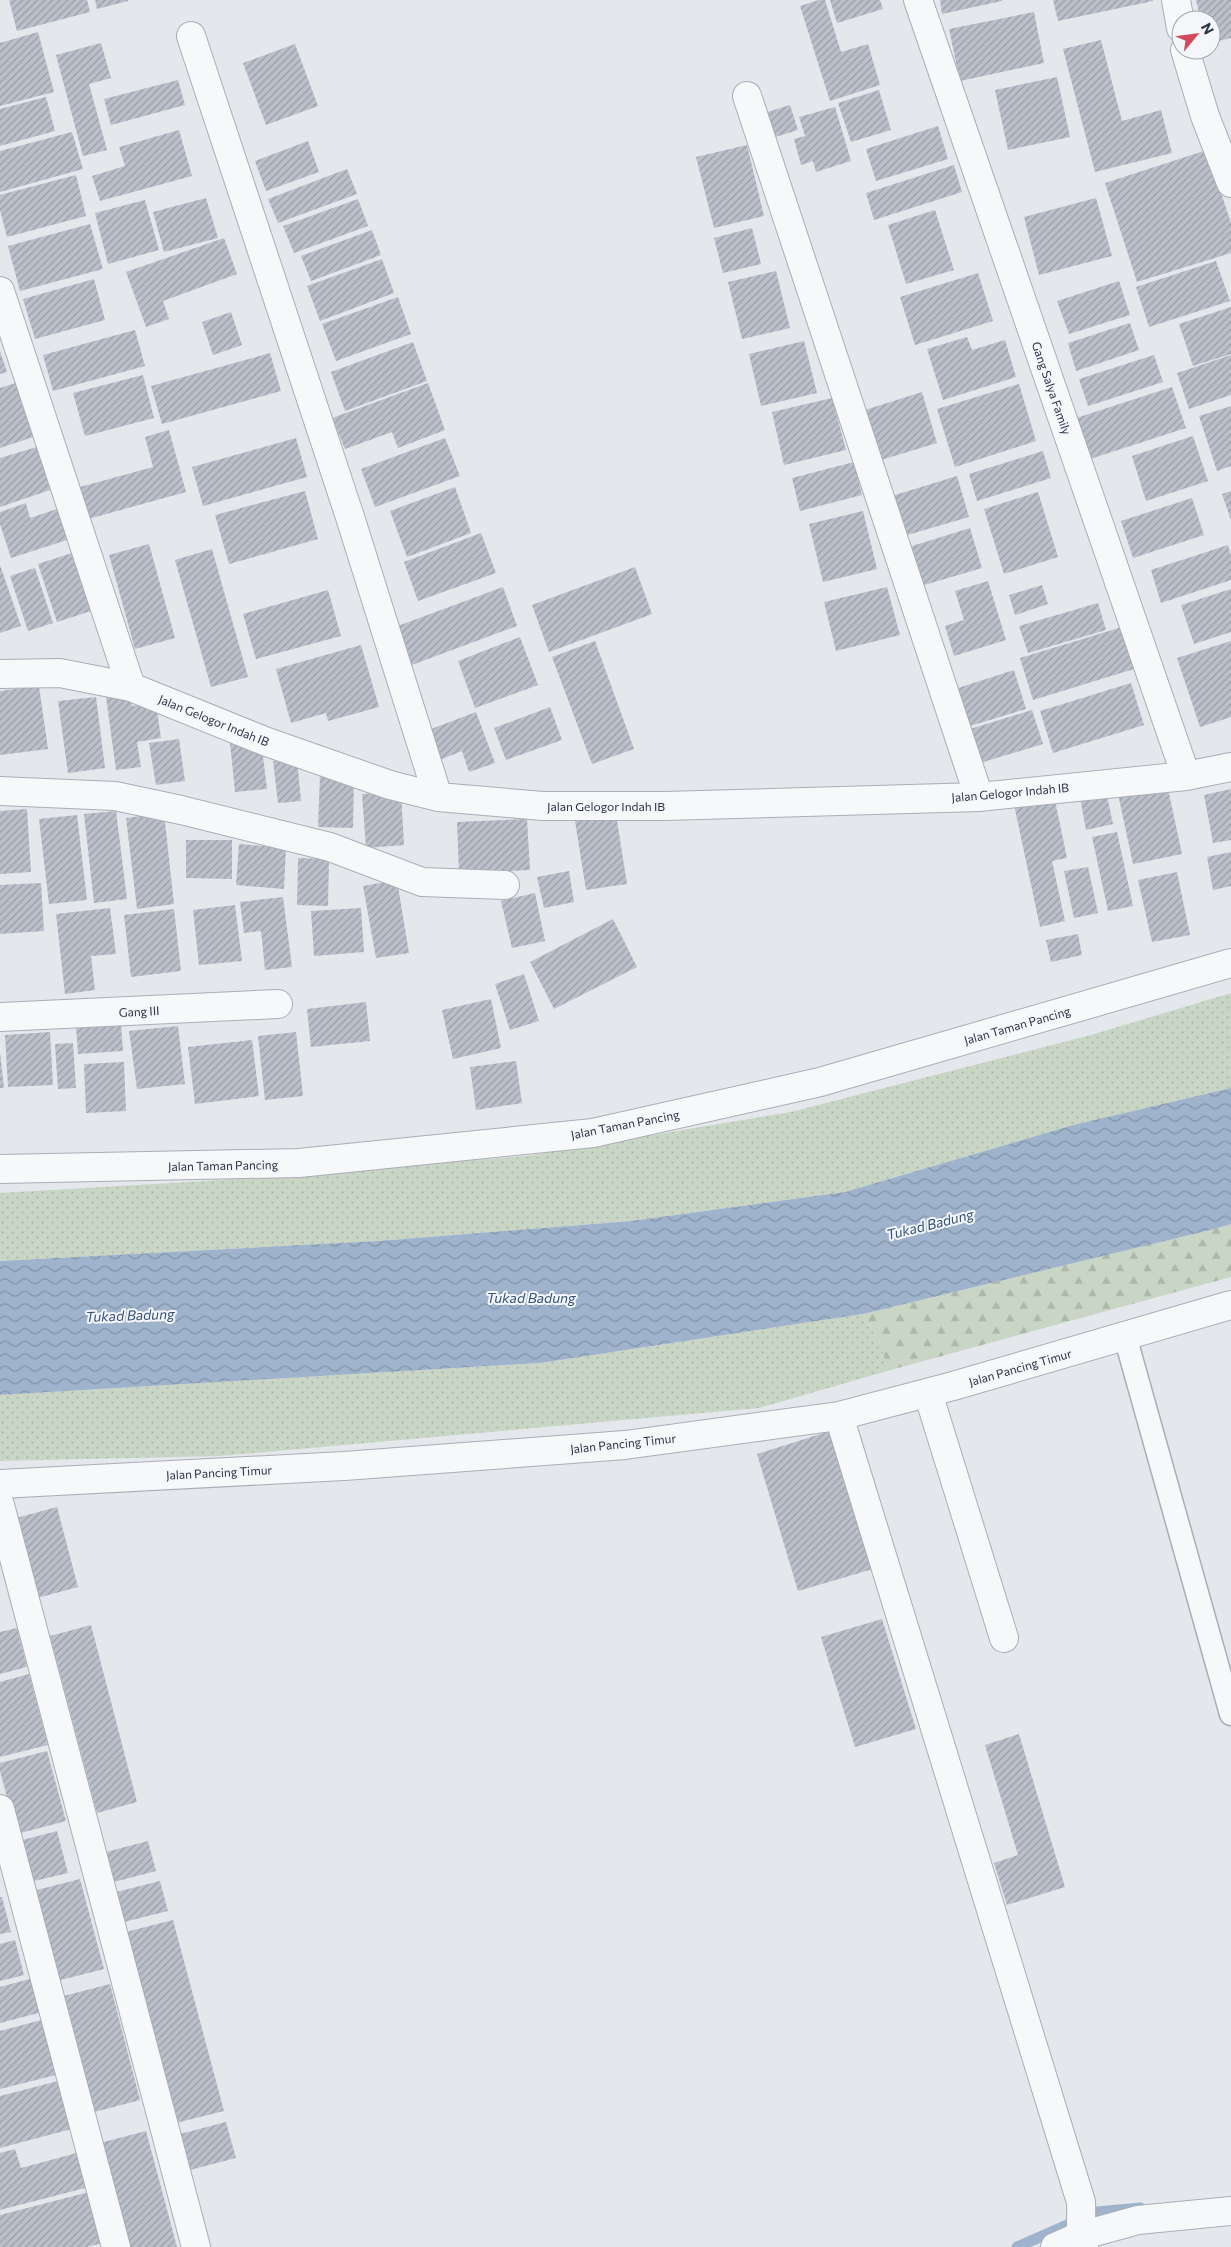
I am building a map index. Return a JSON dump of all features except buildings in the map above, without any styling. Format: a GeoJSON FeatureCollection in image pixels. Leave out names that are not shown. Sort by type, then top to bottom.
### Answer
{"type":"FeatureCollection","features":[{"type":"Feature","properties":{"kind":"street","name":"Gang Salya Family"},"geometry":{"type":"LineString","coordinates":[[918,0],[1186,776]]}},
{"type":"Feature","properties":{"kind":"street"},"geometry":{"type":"LineString","coordinates":[[191,36],[344,499],[438,797]]}},
{"type":"Feature","properties":{"kind":"street"},"geometry":{"type":"LineString","coordinates":[[1189,60],[1205,116],[1231,183]]}},
{"type":"Feature","properties":{"kind":"street"},"geometry":{"type":"LineString","coordinates":[[747,96],[978,797]]}},
{"type":"Feature","properties":{"kind":"street"},"geometry":{"type":"LineString","coordinates":[[0,291],[131,687]]}},
{"type":"Feature","properties":{"kind":"street","name":"Jalan Gelogor Indah IB"},"geometry":{"type":"LineString","coordinates":[[0,674],[60,673],[131,687],[311,758],[390,785],[438,797],[543,806],[665,806],[978,797],[1186,776],[1231,767]]}},
{"type":"Feature","properties":{"kind":"street"},"geometry":{"type":"LineString","coordinates":[[0,791],[115,796],[181,810],[330,847],[422,882],[505,885]]}},
{"type":"Feature","properties":{"kind":"street","name":"Jalan Taman Pancing"},"geometry":{"type":"LineString","coordinates":[[0,1169],[299,1163],[593,1133],[820,1082],[1231,963]]}},
{"type":"Feature","properties":{"kind":"street","name":"Gang III"},"geometry":{"type":"LineString","coordinates":[[0,1017],[278,1004]]}},
{"type":"Feature","properties":{"kind":"street","name":"Jalan Pancing Timur"},"geometry":{"type":"LineString","coordinates":[[0,1484],[334,1466],[625,1445],[839,1416],[928,1393],[1231,1305]]}},
{"type":"Feature","properties":{"kind":"street"},"geometry":{"type":"LineString","coordinates":[[928,1393],[1004,1638]]}},
{"type":"Feature","properties":{"kind":"street"},"geometry":{"type":"LineString","coordinates":[[839,1416],[1082,2228]]}},
{"type":"Feature","properties":{"kind":"street"},"geometry":{"type":"LineString","coordinates":[[0,1505],[196,2247]]}},
{"type":"Feature","properties":{"kind":"street"},"geometry":{"type":"LineString","coordinates":[[0,1809],[116,2247]]}},
{"type":"Feature","properties":{"kind":"street"},"geometry":{"type":"LineString","coordinates":[[1055,2247],[1082,2228],[1138,2220],[1231,2211]]}},
{"type":"Feature","properties":{"kind":"lane"},"geometry":{"type":"LineString","coordinates":[[1125,1336],[1231,1714]]}},
{"type":"Feature","properties":{"kind":"green space"},"geometry":{"type":"Polygon","coordinates":[[[1231,993],[1231,1088],[1073,1125],[845,1192],[631,1221],[378,1241],[0,1261],[0,1193],[206,1181],[527,1156],[791,1112],[1091,1035],[1231,993]]]}},
{"type":"Feature","properties":{"kind":"green space"},"geometry":{"type":"Polygon","coordinates":[[[1231,1224],[1231,1277],[887,1371],[882,1347],[863,1314],[1231,1224]]]}},
{"type":"Feature","properties":{"kind":"green space"},"geometry":{"type":"Polygon","coordinates":[[[863,1314],[882,1347],[887,1371],[759,1408],[219,1456],[0,1461],[0,1395],[540,1363],[863,1314]]]}},
{"type":"Feature","properties":{"kind":"water","name":"Tukad Badung"},"geometry":{"type":"Polygon","coordinates":[[[1231,1088],[1231,1224],[1214,1229],[863,1314],[540,1363],[0,1395],[0,1261],[378,1241],[631,1221],[845,1192],[1073,1125],[1231,1088]]]}},
{"type":"Feature","properties":{"kind":"waterway"},"geometry":{"type":"LineString","coordinates":[[1017,2247],[1097,2212],[1140,2208]]}}]}
